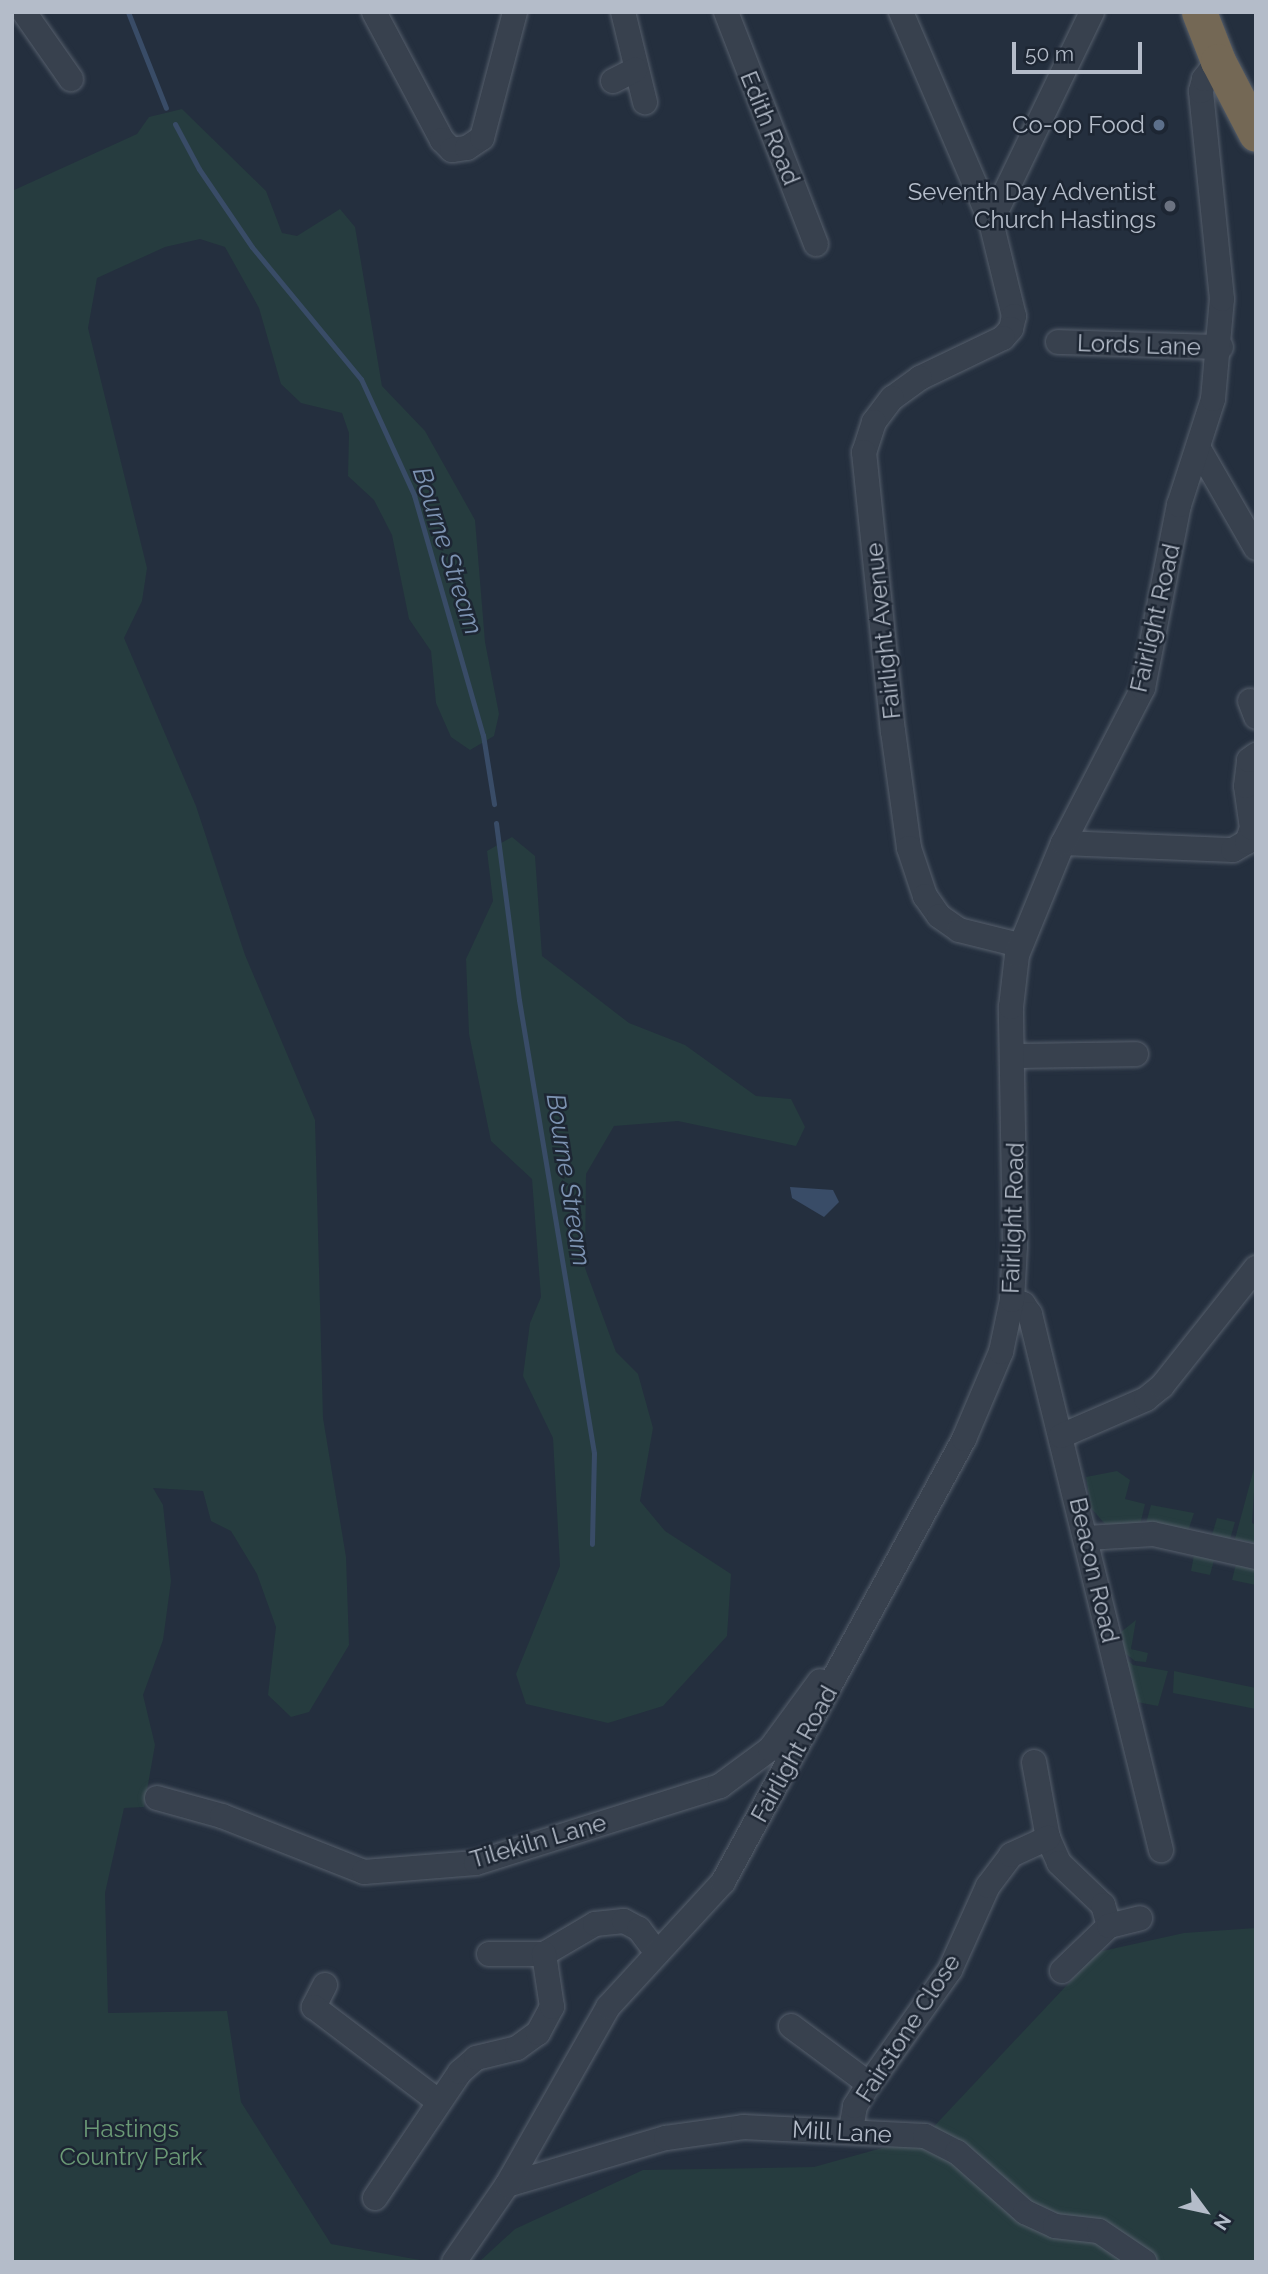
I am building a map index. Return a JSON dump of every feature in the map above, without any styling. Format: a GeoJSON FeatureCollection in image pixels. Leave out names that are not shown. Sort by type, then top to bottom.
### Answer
{"type":"FeatureCollection","features":[{"type":"Feature","properties":{"kind":"highway"},"geometry":{"type":"LineString","coordinates":[[1199,12],[1217,61],[1256,134]]}},
{"type":"Feature","properties":{"kind":"street"},"geometry":{"type":"LineString","coordinates":[[24,12],[71,79]]}},
{"type":"Feature","properties":{"kind":"street"},"geometry":{"type":"LineString","coordinates":[[374,12],[442,141],[452,150],[467,148],[482,138],[515,12]]}},
{"type":"Feature","properties":{"kind":"street"},"geometry":{"type":"LineString","coordinates":[[623,12],[635,70],[645,102]]}},
{"type":"Feature","properties":{"kind":"street","name":"Edith Road"},"geometry":{"type":"LineString","coordinates":[[726,12],[816,244]]}},
{"type":"Feature","properties":{"kind":"street"},"geometry":{"type":"LineString","coordinates":[[901,12],[991,222]]}},
{"type":"Feature","properties":{"kind":"street"},"geometry":{"type":"LineString","coordinates":[[991,222],[1091,12]]}},
{"type":"Feature","properties":{"kind":"street","name":"Fairlight Road"},"geometry":{"type":"LineString","coordinates":[[454,2262],[507,2185],[608,2007],[723,1882],[964,1439],[1001,1352],[1012,1300],[1012,1007],[1019,944],[1063,843],[1143,688],[1179,505],[1199,449],[1221,347],[1213,181],[1201,104],[1204,79],[1217,61]]}},
{"type":"Feature","properties":{"kind":"street"},"geometry":{"type":"LineString","coordinates":[[613,81],[635,70]]}},
{"type":"Feature","properties":{"kind":"street","name":"Fairlight Avenue"},"geometry":{"type":"LineString","coordinates":[[991,222],[1014,316],[1011,329],[1003,338],[920,378],[892,398],[874,422],[864,452],[909,848],[925,896],[939,916],[959,930],[1019,944]]}},
{"type":"Feature","properties":{"kind":"street","name":"Lords Lane"},"geometry":{"type":"LineString","coordinates":[[1058,342],[1221,347]]}},
{"type":"Feature","properties":{"kind":"street"},"geometry":{"type":"LineString","coordinates":[[1199,449],[1256,548]]}},
{"type":"Feature","properties":{"kind":"street"},"geometry":{"type":"LineString","coordinates":[[1063,843],[1233,850],[1247,842],[1252,828],[1246,786],[1249,760],[1256,755]]}},
{"type":"Feature","properties":{"kind":"street"},"geometry":{"type":"LineString","coordinates":[[1014,1056],[1136,1054]]}},
{"type":"Feature","properties":{"kind":"street"},"geometry":{"type":"LineString","coordinates":[[1061,1436],[1146,1399],[1162,1386],[1256,1268]]}},
{"type":"Feature","properties":{"kind":"street","name":"Beacon Road"},"geometry":{"type":"LineString","coordinates":[[1012,1300],[1023,1304],[1030,1314],[1087,1538],[1161,1850]]}},
{"type":"Feature","properties":{"kind":"street"},"geometry":{"type":"LineString","coordinates":[[1087,1538],[1153,1534],[1256,1556]]}},
{"type":"Feature","properties":{"kind":"street","name":"Tilekiln Lane"},"geometry":{"type":"LineString","coordinates":[[157,1798],[222,1816],[364,1872],[476,1863],[720,1786],[770,1749],[859,1635]]}},
{"type":"Feature","properties":{"kind":"street"},"geometry":{"type":"LineString","coordinates":[[1034,1762],[1048,1838],[1059,1863],[1103,1905],[1109,1926]]}},
{"type":"Feature","properties":{"kind":"street","name":"Fairstone Close"},"geometry":{"type":"LineString","coordinates":[[851,2129],[855,2106],[950,1970],[988,1886],[1011,1855],[1048,1838]]}},
{"type":"Feature","properties":{"kind":"street"},"geometry":{"type":"LineString","coordinates":[[1062,1971],[1109,1926],[1140,1918]]}},
{"type":"Feature","properties":{"kind":"street"},"geometry":{"type":"LineString","coordinates":[[489,1954],[544,1954],[595,1924],[624,1921],[639,1929],[657,1953]]}},
{"type":"Feature","properties":{"kind":"street"},"geometry":{"type":"LineString","coordinates":[[375,2198],[439,2102],[476,2058],[517,2048],[538,2033],[552,2007],[544,1954]]}},
{"type":"Feature","properties":{"kind":"street"},"geometry":{"type":"LineString","coordinates":[[313,2006],[439,2102]]}},
{"type":"Feature","properties":{"kind":"street"},"geometry":{"type":"LineString","coordinates":[[791,2026],[869,2084]]}},
{"type":"Feature","properties":{"kind":"street","name":"Mill Lane"},"geometry":{"type":"LineString","coordinates":[[507,2185],[666,2138],[743,2127],[851,2129],[925,2136],[957,2152],[1025,2212],[1055,2226],[1099,2231],[1145,2262]]}},
{"type":"Feature","properties":{"kind":"green space","name":"Hastings Country Park"},"geometry":{"type":"Polygon","coordinates":[[[182,109],[266,191],[282,233],[297,236],[340,209],[355,227],[382,386],[425,431],[475,520],[485,642],[499,714],[494,736],[470,750],[451,737],[436,703],[431,651],[409,619],[392,535],[374,500],[348,476],[349,433],[342,413],[301,403],[281,384],[259,308],[225,247],[200,239],[165,247],[97,278],[88,328],[147,568],[142,601],[124,638],[196,806],[245,955],[315,1120],[323,1418],[346,1557],[349,1645],[309,1712],[291,1717],[268,1695],[276,1627],[257,1574],[231,1531],[211,1521],[203,1491],[153,1488],[163,1505],[171,1581],[163,1640],[143,1695],[155,1745],[144,1807],[124,1808],[105,1893],[108,2013],[227,2011],[241,2102],[331,2244],[431,2262],[12,2262],[12,191],[137,134],[149,117],[182,109]]]}},
{"type":"Feature","properties":{"kind":"green space"},"geometry":{"type":"Polygon","coordinates":[[[512,837],[535,856],[542,956],[629,1023],[685,1045],[756,1096],[791,1099],[805,1127],[796,1146],[678,1121],[614,1126],[586,1174],[585,1268],[616,1352],[638,1374],[653,1428],[640,1501],[665,1531],[731,1574],[727,1636],[663,1706],[608,1723],[526,1704],[516,1674],[560,1566],[553,1438],[523,1376],[530,1323],[541,1297],[532,1179],[491,1141],[469,1034],[466,959],[493,901],[487,851],[512,837]]]}},
{"type":"Feature","properties":{"kind":"green space"},"geometry":{"type":"Polygon","coordinates":[[[1256,1461],[1252,1523],[1256,1525],[1256,1543],[1235,1539],[1256,1461]]]}},
{"type":"Feature","properties":{"kind":"green space"},"geometry":{"type":"Polygon","coordinates":[[[1117,1471],[1130,1480],[1125,1499],[1145,1504],[1140,1525],[1105,1524],[1091,1508],[1086,1477],[1117,1471]]]}},
{"type":"Feature","properties":{"kind":"green space"},"geometry":{"type":"Polygon","coordinates":[[[1151,1505],[1194,1513],[1188,1531],[1145,1527],[1151,1505]]]}},
{"type":"Feature","properties":{"kind":"green space"},"geometry":{"type":"Polygon","coordinates":[[[1217,1518],[1235,1522],[1230,1539],[1212,1535],[1217,1518]]]}},
{"type":"Feature","properties":{"kind":"green space"},"geometry":{"type":"Polygon","coordinates":[[[1194,1555],[1214,1560],[1210,1575],[1191,1571],[1194,1555]]]}},
{"type":"Feature","properties":{"kind":"green space"},"geometry":{"type":"Polygon","coordinates":[[[1236,1564],[1256,1569],[1256,1585],[1232,1580],[1236,1564]]]}},
{"type":"Feature","properties":{"kind":"green space"},"geometry":{"type":"Polygon","coordinates":[[[1136,1620],[1131,1649],[1148,1653],[1146,1662],[1135,1661],[1125,1653],[1121,1632],[1136,1620]]]}},
{"type":"Feature","properties":{"kind":"green space"},"geometry":{"type":"Polygon","coordinates":[[[1125,1658],[1133,1665],[1168,1671],[1158,1706],[1131,1701],[1125,1658]]]}},
{"type":"Feature","properties":{"kind":"green space"},"geometry":{"type":"Polygon","coordinates":[[[1174,1671],[1256,1688],[1256,1709],[1173,1693],[1174,1671]]]}},
{"type":"Feature","properties":{"kind":"green space"},"geometry":{"type":"Polygon","coordinates":[[[1256,1928],[1256,2262],[479,2262],[515,2229],[643,2170],[814,2167],[925,2136],[1098,1952],[1184,1933],[1256,1928]]]}},
{"type":"Feature","properties":{"kind":"water"},"geometry":{"type":"Polygon","coordinates":[[[790,1187],[833,1190],[839,1202],[824,1217],[792,1198],[790,1187]]]}},
{"type":"Feature","properties":{"kind":"waterway","name":"Bourne Stream"},"geometry":{"type":"LineString","coordinates":[[128,12],[166,108]]}},
{"type":"Feature","properties":{"kind":"waterway","name":"Bourne Stream"},"geometry":{"type":"LineString","coordinates":[[175,124],[199,169],[252,247],[361,379],[414,495],[483,735],[494,804]]}},
{"type":"Feature","properties":{"kind":"waterway","name":"Bourne Stream"},"geometry":{"type":"LineString","coordinates":[[496,823],[519,1000],[594,1453],[592,1544]]}},
{"type":"Feature","properties":{"kind":"place","name":"Co-op Food"},"geometry":{"type":"Point","coordinates":[1159,125]}},
{"type":"Feature","properties":{"kind":"place","name":"Seventh Day Adventist Church Hastings"},"geometry":{"type":"Point","coordinates":[1170,206]}}]}
